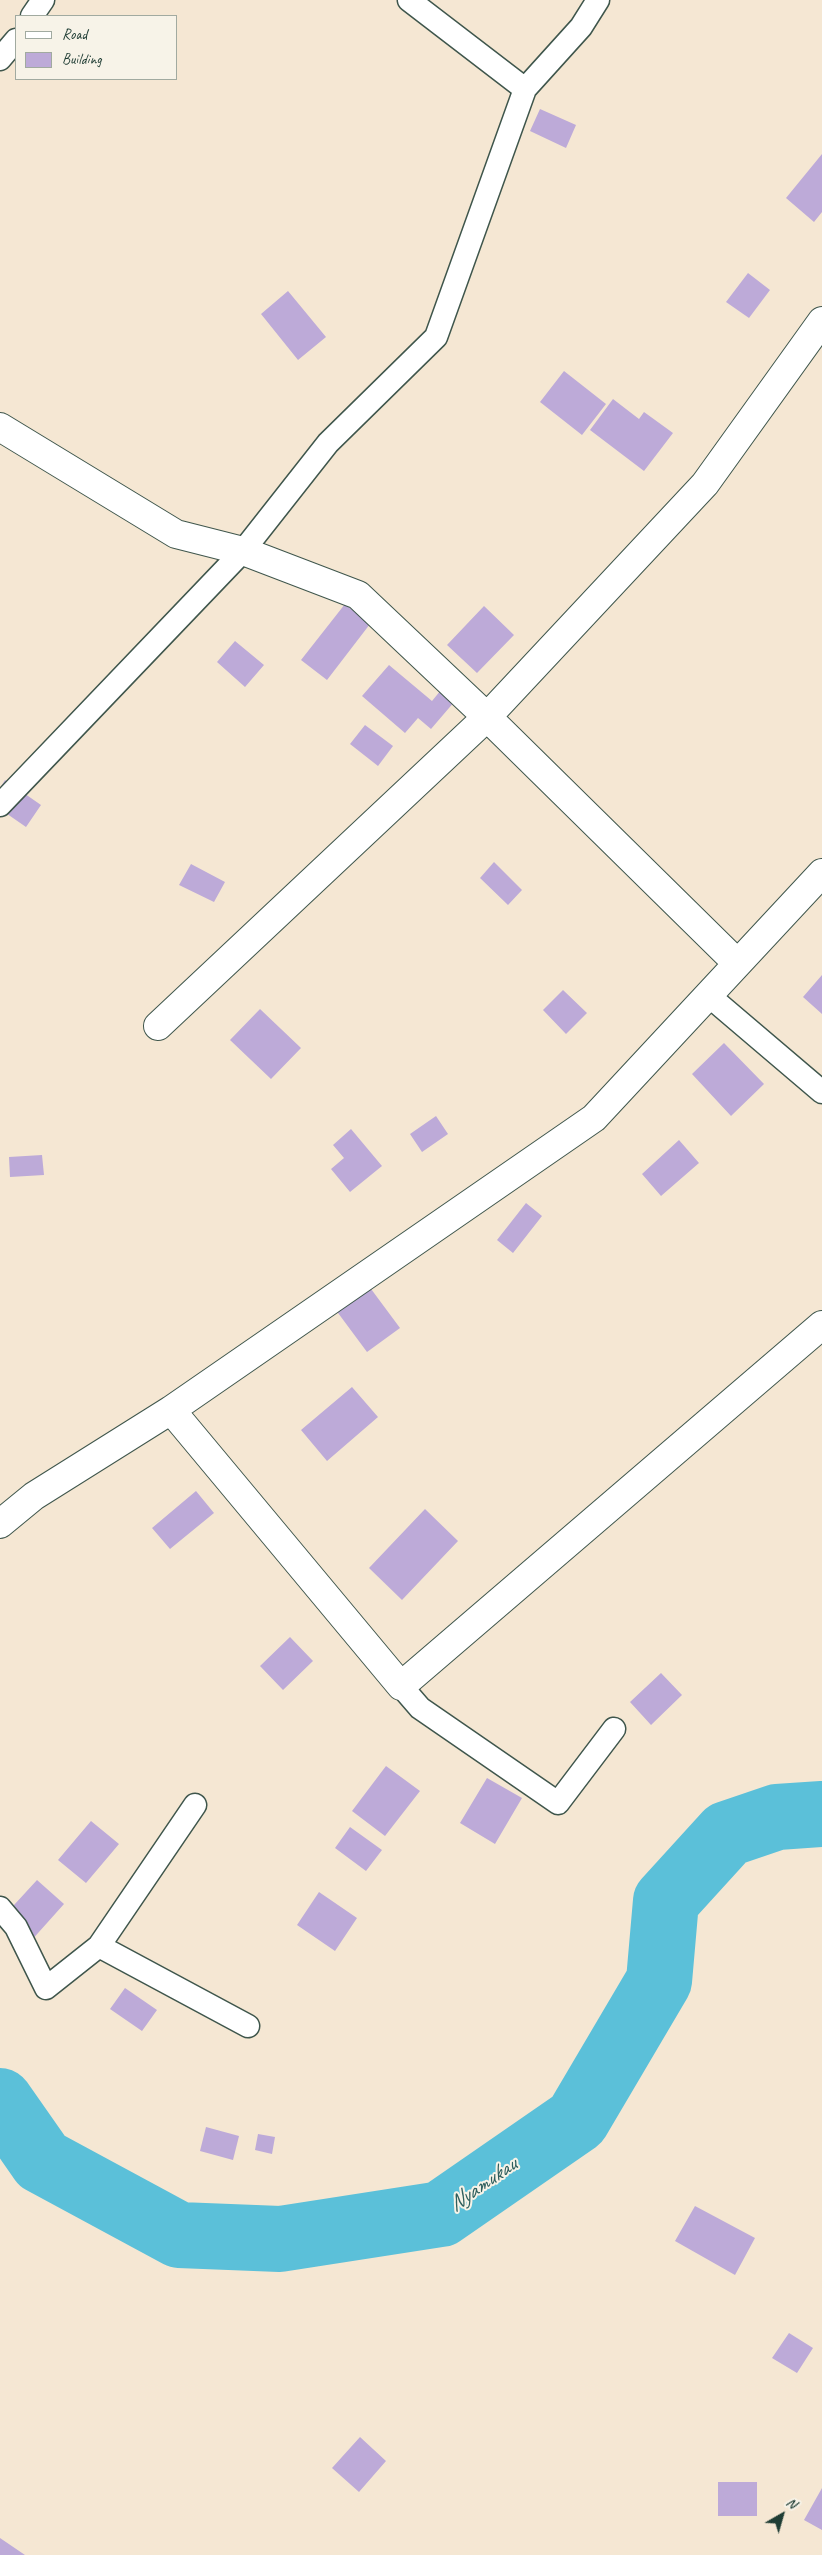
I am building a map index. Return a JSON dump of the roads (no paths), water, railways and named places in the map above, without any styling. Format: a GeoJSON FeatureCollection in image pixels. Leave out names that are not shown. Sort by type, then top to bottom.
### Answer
{"type":"FeatureCollection","features":[{"type":"Feature","properties":{"kind":"street"},"geometry":{"type":"LineString","coordinates":[[158,1026],[487,718],[705,484],[822,322]]}},
{"type":"Feature","properties":{"kind":"street"},"geometry":{"type":"LineString","coordinates":[[0,427],[176,534],[243,551],[358,595],[487,718],[737,963]]}},
{"type":"Feature","properties":{"kind":"street"},"geometry":{"type":"LineString","coordinates":[[0,1524],[34,1496],[171,1410],[594,1118],[822,873]]}},
{"type":"Feature","properties":{"kind":"street"},"geometry":{"type":"LineString","coordinates":[[171,1410],[400,1686],[822,1325]]}},
{"type":"Feature","properties":{"kind":"lane"},"geometry":{"type":"LineString","coordinates":[[33,15],[43,0]]}},
{"type":"Feature","properties":{"kind":"lane"},"geometry":{"type":"LineString","coordinates":[[410,0],[525,89]]}},
{"type":"Feature","properties":{"kind":"lane"},"geometry":{"type":"LineString","coordinates":[[0,805],[243,551],[328,442],[436,337],[525,89],[580,27],[598,0]]}},
{"type":"Feature","properties":{"kind":"lane"},"geometry":{"type":"LineString","coordinates":[[0,59],[15,41]]}},
{"type":"Feature","properties":{"kind":"lane"},"geometry":{"type":"LineString","coordinates":[[708,995],[822,1092]]}},
{"type":"Feature","properties":{"kind":"lane"},"geometry":{"type":"LineString","coordinates":[[400,1686],[420,1708],[558,1803],[614,1729]]}},
{"type":"Feature","properties":{"kind":"lane"},"geometry":{"type":"LineString","coordinates":[[0,1908],[16,1926],[46,1988],[99,1946],[195,1805]]}},
{"type":"Feature","properties":{"kind":"lane"},"geometry":{"type":"LineString","coordinates":[[99,1946],[248,2026]]}},
{"type":"Feature","properties":{"kind":"waterway","name":"Nyamukau"},"geometry":{"type":"LineString","coordinates":[[0,2101],[42,2161],[179,2235],[280,2239],[441,2214],[577,2120],[659,1981],[666,1901],[727,1834],[777,1817],[822,1814]]}}]}
